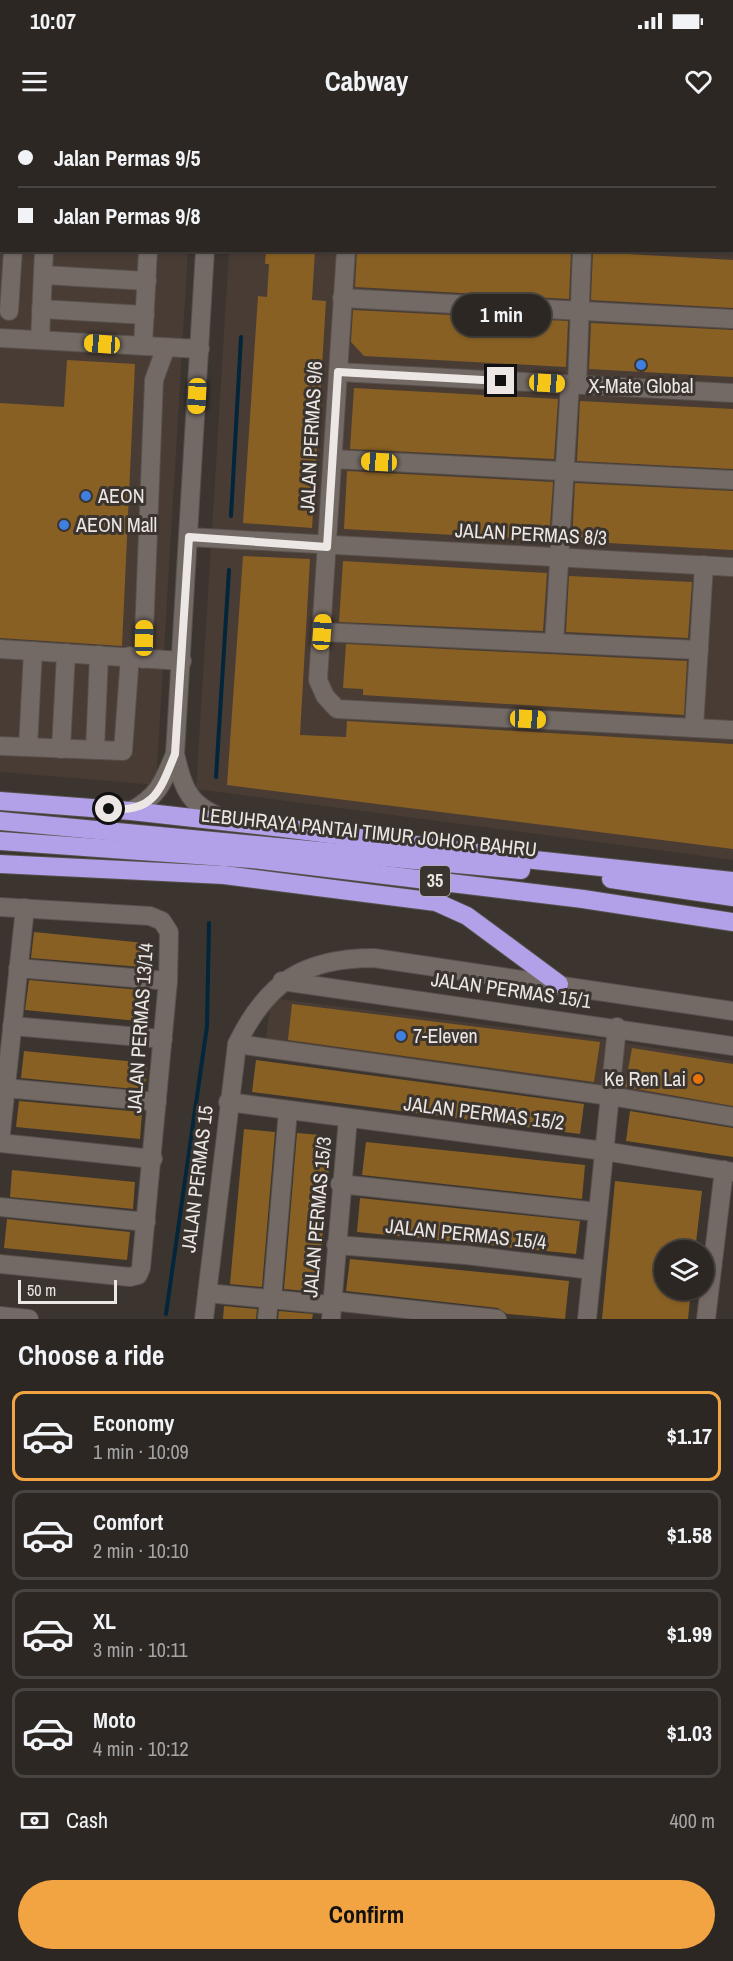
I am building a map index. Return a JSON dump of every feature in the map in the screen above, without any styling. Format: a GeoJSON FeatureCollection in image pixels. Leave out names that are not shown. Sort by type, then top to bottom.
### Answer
{"type":"FeatureCollection","features":[{"type":"Feature","properties":{"kind":"highway"},"geometry":{"type":"LineString","coordinates":[[0,801],[131,811],[231,822],[733,884]]}},
{"type":"Feature","properties":{"kind":"highway","name":"LEBUHRAYA PANTAI TIMUR JOHOR BAHRU"},"geometry":{"type":"LineString","coordinates":[[0,821],[163,834],[361,856],[591,877],[733,897]]}},
{"type":"Feature","properties":{"kind":"highway","name":"LEBUHRAYA PANTAI TIMUR JOHOR BAHRU"},"geometry":{"type":"LineString","coordinates":[[0,841],[252,859],[583,899],[733,922]]}},
{"type":"Feature","properties":{"kind":"highway"},"geometry":{"type":"LineString","coordinates":[[0,853],[135,849]]}},
{"type":"Feature","properties":{"kind":"highway"},"geometry":{"type":"LineString","coordinates":[[0,864],[224,875],[436,902],[467,916],[559,984]]}},
{"type":"Feature","properties":{"kind":"street"},"geometry":{"type":"LineString","coordinates":[[13,252],[4,311],[145,315]]}},
{"type":"Feature","properties":{"kind":"street"},"geometry":{"type":"LineString","coordinates":[[40,340],[44,252]]}},
{"type":"Feature","properties":{"kind":"street"},"geometry":{"type":"LineString","coordinates":[[0,746],[123,751],[136,658],[154,380],[154,346],[145,315],[148,252]]}},
{"type":"Feature","properties":{"kind":"street"},"geometry":{"type":"LineString","coordinates":[[205,252],[175,754],[182,783],[191,800],[208,813],[231,822]]}},
{"type":"Feature","properties":{"kind":"street","name":"JALAN PERMAS 9/6"},"geometry":{"type":"LineString","coordinates":[[346,252],[318,680],[325,696],[337,709],[694,728]]}},
{"type":"Feature","properties":{"kind":"street"},"geometry":{"type":"LineString","coordinates":[[554,643],[565,471],[580,311],[582,252]]}},
{"type":"Feature","properties":{"kind":"street"},"geometry":{"type":"LineString","coordinates":[[43,275],[147,281]]}},
{"type":"Feature","properties":{"kind":"street"},"geometry":{"type":"LineString","coordinates":[[342,298],[733,319]]}},
{"type":"Feature","properties":{"kind":"street"},"geometry":{"type":"LineString","coordinates":[[0,338],[200,349]]}},
{"type":"Feature","properties":{"kind":"street"},"geometry":{"type":"LineString","coordinates":[[338,372],[733,393]]}},
{"type":"Feature","properties":{"kind":"street"},"geometry":{"type":"LineString","coordinates":[[333,459],[733,480]]}},
{"type":"Feature","properties":{"kind":"street","name":"JALAN PERMAS 8/3"},"geometry":{"type":"LineString","coordinates":[[189,537],[327,547],[733,567]]}},
{"type":"Feature","properties":{"kind":"street"},"geometry":{"type":"LineString","coordinates":[[704,565],[694,728],[733,730]]}},
{"type":"Feature","properties":{"kind":"street"},"geometry":{"type":"LineString","coordinates":[[322,632],[699,650]]}},
{"type":"Feature","properties":{"kind":"street"},"geometry":{"type":"LineString","coordinates":[[0,649],[182,661]]}},
{"type":"Feature","properties":{"kind":"street"},"geometry":{"type":"LineString","coordinates":[[28,747],[33,651]]}},
{"type":"Feature","properties":{"kind":"street"},"geometry":{"type":"LineString","coordinates":[[61,749],[66,653]]}},
{"type":"Feature","properties":{"kind":"street"},"geometry":{"type":"LineString","coordinates":[[95,750],[99,655]]}},
{"type":"Feature","properties":{"kind":"street"},"geometry":{"type":"LineString","coordinates":[[131,811],[151,800],[163,783],[175,754]]}},
{"type":"Feature","properties":{"kind":"street","name":"JALAN PERMAS 13/14"},"geometry":{"type":"LineString","coordinates":[[0,907],[150,916],[162,921],[169,932],[168,981],[153,1159],[138,1275],[130,1277],[0,1264]]}},
{"type":"Feature","properties":{"kind":"street"},"geometry":{"type":"LineString","coordinates":[[25,908],[0,1142],[153,1159]]}},
{"type":"Feature","properties":{"kind":"street"},"geometry":{"type":"LineString","coordinates":[[282,981],[327,961],[374,957],[733,1011]]}},
{"type":"Feature","properties":{"kind":"street"},"geometry":{"type":"LineString","coordinates":[[18,968],[168,981]]}},
{"type":"Feature","properties":{"kind":"street","name":"JALAN PERMAS 15/1"},"geometry":{"type":"LineString","coordinates":[[282,981],[617,1027],[733,1046]]}},
{"type":"Feature","properties":{"kind":"street","name":"JALAN PERMAS 15"},"geometry":{"type":"LineString","coordinates":[[204,1319],[228,1102],[237,1044],[248,1020],[282,981]]}},
{"type":"Feature","properties":{"kind":"street"},"geometry":{"type":"LineString","coordinates":[[12,1026],[163,1039]]}},
{"type":"Feature","properties":{"kind":"street"},"geometry":{"type":"LineString","coordinates":[[587,1319],[617,1027]]}},
{"type":"Feature","properties":{"kind":"street"},"geometry":{"type":"LineString","coordinates":[[237,1044],[610,1096],[733,1117]]}},
{"type":"Feature","properties":{"kind":"street"},"geometry":{"type":"LineString","coordinates":[[5,1088],[158,1102]]}},
{"type":"Feature","properties":{"kind":"street","name":"JALAN PERMAS 15/2"},"geometry":{"type":"LineString","coordinates":[[228,1102],[604,1151],[729,1171]]}},
{"type":"Feature","properties":{"kind":"street"},"geometry":{"type":"LineString","coordinates":[[267,1319],[288,1110]]}},
{"type":"Feature","properties":{"kind":"street","name":"JALAN PERMAS 15/3"},"geometry":{"type":"LineString","coordinates":[[332,1308],[340,1184],[348,1118]]}},
{"type":"Feature","properties":{"kind":"street"},"geometry":{"type":"LineString","coordinates":[[706,1319],[729,1171]]}},
{"type":"Feature","properties":{"kind":"street"},"geometry":{"type":"LineString","coordinates":[[340,1184],[598,1212]]}},
{"type":"Feature","properties":{"kind":"street"},"geometry":{"type":"LineString","coordinates":[[0,1207],[146,1222]]}},
{"type":"Feature","properties":{"kind":"street","name":"JALAN PERMAS 15/4"},"geometry":{"type":"LineString","coordinates":[[336,1245],[466,1255],[592,1270]]}},
{"type":"Feature","properties":{"kind":"street"},"geometry":{"type":"LineString","coordinates":[[207,1293],[332,1308],[497,1319]]}},
{"type":"Feature","properties":{"kind":"street"},"geometry":{"type":"LineString","coordinates":[[0,1316],[29,1319]]}},
{"type":"Feature","properties":{"kind":"shaded area"},"geometry":{"type":"Polygon","coordinates":[[[0,252],[188,252],[156,785],[0,772],[0,252]]]}},
{"type":"Feature","properties":{"kind":"shaded area"},"geometry":{"type":"Polygon","coordinates":[[[229,252],[733,252],[733,860],[196,789],[229,252]]]}},
{"type":"Feature","properties":{"kind":"shaded area"},"geometry":{"type":"Polygon","coordinates":[[[271,998],[601,1039],[733,1061],[733,1111],[265,1045],[271,998]]]}},
{"type":"Feature","properties":{"kind":"building"},"geometry":{"type":"Polygon","coordinates":[[[266,252],[315,252],[312,300],[326,301],[312,528],[243,523],[258,296],[267,297],[269,264],[265,264],[266,252]]]}},
{"type":"Feature","properties":{"kind":"building"},"geometry":{"type":"Polygon","coordinates":[[[357,252],[571,252],[569,299],[355,287],[357,252]]]}},
{"type":"Feature","properties":{"kind":"building"},"geometry":{"type":"Polygon","coordinates":[[[593,252],[733,260],[733,308],[591,300],[593,252]]]}},
{"type":"Feature","properties":{"kind":"building"},"geometry":{"type":"Polygon","coordinates":[[[353,310],[568,321],[566,367],[364,356],[351,342],[353,310]]]}},
{"type":"Feature","properties":{"kind":"building"},"geometry":{"type":"Polygon","coordinates":[[[591,323],[733,330],[733,377],[589,369],[591,323]]]}},
{"type":"Feature","properties":{"kind":"building","name":"AEON Mall"},"geometry":{"type":"Polygon","coordinates":[[[67,360],[135,364],[122,646],[0,638],[0,403],[64,407],[67,360]]]}},
{"type":"Feature","properties":{"kind":"building"},"geometry":{"type":"Polygon","coordinates":[[[354,388],[558,399],[554,459],[350,449],[354,388]]]}},
{"type":"Feature","properties":{"kind":"building"},"geometry":{"type":"Polygon","coordinates":[[[580,401],[733,409],[733,469],[577,461],[580,401]]]}},
{"type":"Feature","properties":{"kind":"building"},"geometry":{"type":"Polygon","coordinates":[[[347,471],[553,482],[549,540],[344,529],[347,471]]]}},
{"type":"Feature","properties":{"kind":"building"},"geometry":{"type":"Polygon","coordinates":[[[575,483],[733,491],[733,550],[572,541],[575,483]]]}},
{"type":"Feature","properties":{"kind":"building"},"geometry":{"type":"Polygon","coordinates":[[[243,556],[310,559],[300,735],[346,737],[347,721],[733,744],[733,849],[227,785],[243,556]]]}},
{"type":"Feature","properties":{"kind":"building"},"geometry":{"type":"Polygon","coordinates":[[[343,561],[547,573],[543,631],[339,622],[343,561]]]}},
{"type":"Feature","properties":{"kind":"building"},"geometry":{"type":"Polygon","coordinates":[[[569,576],[692,582],[688,638],[566,632],[569,576]]]}},
{"type":"Feature","properties":{"kind":"building"},"geometry":{"type":"Polygon","coordinates":[[[346,644],[687,661],[684,715],[363,695],[363,689],[343,688],[346,644]]]}},
{"type":"Feature","properties":{"kind":"building"},"geometry":{"type":"Polygon","coordinates":[[[34,932],[155,944],[153,968],[31,958],[34,932]]]}},
{"type":"Feature","properties":{"kind":"building"},"geometry":{"type":"Polygon","coordinates":[[[29,980],[151,991],[148,1022],[25,1010],[29,980]]]}},
{"type":"Feature","properties":{"kind":"building"},"geometry":{"type":"Polygon","coordinates":[[[292,1004],[600,1042],[594,1082],[288,1040],[292,1004]]]}},
{"type":"Feature","properties":{"kind":"building"},"geometry":{"type":"Polygon","coordinates":[[[632,1048],[733,1064],[733,1106],[625,1087],[632,1048]]]}},
{"type":"Feature","properties":{"kind":"building"},"geometry":{"type":"Polygon","coordinates":[[[24,1051],[147,1063],[145,1090],[21,1078],[24,1051]]]}},
{"type":"Feature","properties":{"kind":"building"},"geometry":{"type":"Polygon","coordinates":[[[256,1060],[584,1104],[580,1134],[252,1092],[256,1060]]]}},
{"type":"Feature","properties":{"kind":"building"},"geometry":{"type":"Polygon","coordinates":[[[19,1101],[142,1112],[140,1139],[16,1127],[19,1101]]]}},
{"type":"Feature","properties":{"kind":"building"},"geometry":{"type":"Polygon","coordinates":[[[630,1111],[733,1128],[733,1157],[626,1141],[630,1111]]]}},
{"type":"Feature","properties":{"kind":"building"},"geometry":{"type":"Polygon","coordinates":[[[244,1129],[275,1132],[262,1287],[230,1284],[244,1129]]]}},
{"type":"Feature","properties":{"kind":"building"},"geometry":{"type":"Polygon","coordinates":[[[297,1133],[332,1136],[317,1292],[284,1289],[297,1133]]]}},
{"type":"Feature","properties":{"kind":"building"},"geometry":{"type":"Polygon","coordinates":[[[366,1142],[585,1165],[582,1199],[362,1175],[366,1142]]]}},
{"type":"Feature","properties":{"kind":"building"},"geometry":{"type":"Polygon","coordinates":[[[12,1170],[135,1182],[133,1209],[10,1197],[12,1170]]]}},
{"type":"Feature","properties":{"kind":"building"},"geometry":{"type":"Polygon","coordinates":[[[615,1181],[702,1191],[696,1240],[654,1240],[654,1300],[690,1300],[688,1319],[602,1319],[615,1181]]]}},
{"type":"Feature","properties":{"kind":"building"},"geometry":{"type":"Polygon","coordinates":[[[360,1198],[580,1221],[576,1254],[357,1232],[360,1198]]]}},
{"type":"Feature","properties":{"kind":"building"},"geometry":{"type":"Polygon","coordinates":[[[7,1219],[130,1232],[127,1260],[4,1248],[7,1219]]]}},
{"type":"Feature","properties":{"kind":"building"},"geometry":{"type":"Polygon","coordinates":[[[350,1259],[569,1281],[565,1319],[507,1314],[498,1308],[346,1291],[350,1259]]]}},
{"type":"Feature","properties":{"kind":"building"},"geometry":{"type":"Polygon","coordinates":[[[224,1306],[257,1309],[256,1319],[223,1319],[224,1306]]]}},
{"type":"Feature","properties":{"kind":"building"},"geometry":{"type":"Polygon","coordinates":[[[279,1311],[313,1314],[312,1319],[278,1319],[279,1311]]]}},
{"type":"Feature","properties":{"kind":"waterway"},"geometry":{"type":"LineString","coordinates":[[231,516],[241,337]]}},
{"type":"Feature","properties":{"kind":"waterway"},"geometry":{"type":"LineString","coordinates":[[216,777],[229,570]]}},
{"type":"Feature","properties":{"kind":"waterway"},"geometry":{"type":"LineString","coordinates":[[166,1314],[207,1026],[209,923]]}},
{"type":"Feature","properties":{"kind":"place","name":"X-Mate Global"},"geometry":{"type":"Point","coordinates":[641,365]}},
{"type":"Feature","properties":{"kind":"place","name":"AEON"},"geometry":{"type":"Point","coordinates":[86,496]}},
{"type":"Feature","properties":{"kind":"place","name":"AEON Mall"},"geometry":{"type":"Point","coordinates":[64,525]}},
{"type":"Feature","properties":{"kind":"place","name":"7-Eleven"},"geometry":{"type":"Point","coordinates":[401,1036]}},
{"type":"Feature","properties":{"kind":"place","name":"Ke Ren Lai"},"geometry":{"type":"Point","coordinates":[698,1079]}},
{"type":"Feature","properties":{"kind":"route"},"geometry":{"type":"LineString","coordinates":[[109,809],[131,811],[151,800],[163,783],[175,754],[189,537],[327,547],[338,372],[501,381]]}}]}
